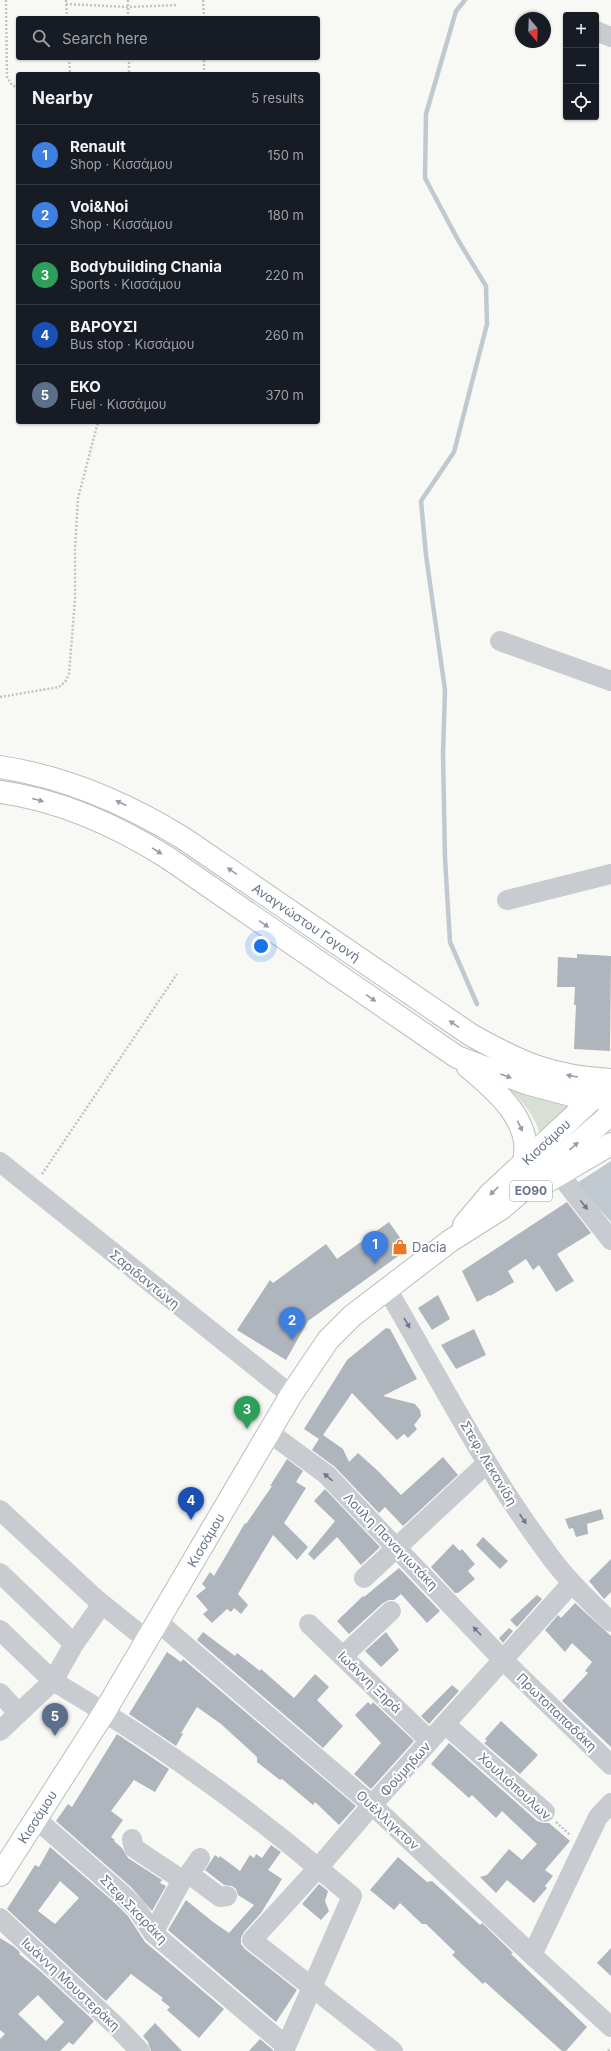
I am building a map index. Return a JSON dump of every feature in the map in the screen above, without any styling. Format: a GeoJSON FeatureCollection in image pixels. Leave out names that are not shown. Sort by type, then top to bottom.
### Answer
{"type":"FeatureCollection","features":[{"type":"Feature","properties":{"kind":"main road","name":"Αναγνώστου Γογονή"},"geometry":{"type":"LineString","coordinates":[[0,767],[61,779],[103,795],[146,815],[183,838],[471,1035],[516,1060],[540,1069],[573,1077],[611,1080]]}},
{"type":"Feature","properties":{"kind":"main road","name":"Αναγνώστου Γογονή"},"geometry":{"type":"LineString","coordinates":[[0,792],[57,805],[97,820],[136,838],[168,858],[457,1057],[526,1083],[571,1095],[603,1099]]}},
{"type":"Feature","properties":{"kind":"main road"},"geometry":{"type":"LineString","coordinates":[[457,1057],[481,1077],[511,1108],[522,1129],[526,1143],[526,1154],[523,1164]]}},
{"type":"Feature","properties":{"kind":"main road","name":"Κισσάμου"},"geometry":{"type":"LineString","coordinates":[[450,1241],[490,1194],[523,1164],[603,1099],[611,1080]]}},
{"type":"Feature","properties":{"kind":"main road","name":"Κισσάμου"},"geometry":{"type":"LineString","coordinates":[[0,1875],[105,1711],[291,1395],[320,1350],[339,1328],[387,1289],[450,1241],[502,1208],[611,1114]]}},
{"type":"Feature","properties":{"kind":"main road","name":"ΕΟ90"},"geometry":{"type":"LineString","coordinates":[[502,1208],[611,1144]]}},
{"type":"Feature","properties":{"kind":"street"},"geometry":{"type":"LineString","coordinates":[[599,32],[611,37]]}},
{"type":"Feature","properties":{"kind":"street"},"geometry":{"type":"LineString","coordinates":[[500,641],[611,681]]}},
{"type":"Feature","properties":{"kind":"street"},"geometry":{"type":"LineString","coordinates":[[507,900],[611,874]]}},
{"type":"Feature","properties":{"kind":"street","name":"Σαριδαντώνη"},"geometry":{"type":"LineString","coordinates":[[0,1162],[291,1395]]}},
{"type":"Feature","properties":{"kind":"street"},"geometry":{"type":"LineString","coordinates":[[560,1175],[611,1240]]}},
{"type":"Feature","properties":{"kind":"street","name":"Στεφ. Λεκανίδη"},"geometry":{"type":"LineString","coordinates":[[387,1289],[487,1462],[544,1549],[572,1583],[611,1622]]}},
{"type":"Feature","properties":{"kind":"street","name":"Λουλη Παναγιωτάκη"},"geometry":{"type":"LineString","coordinates":[[270,1433],[327,1475],[503,1660]]}},
{"type":"Feature","properties":{"kind":"street"},"geometry":{"type":"LineString","coordinates":[[364,1578],[487,1462]]}},
{"type":"Feature","properties":{"kind":"street","name":"Ουέλλιγκτον"},"geometry":{"type":"LineString","coordinates":[[0,1510],[102,1604],[152,1631],[372,1805],[611,2027]]}},
{"type":"Feature","properties":{"kind":"street"},"geometry":{"type":"LineString","coordinates":[[0,1573],[74,1644]]}},
{"type":"Feature","properties":{"kind":"street","name":"Φούμηδων"},"geometry":{"type":"LineString","coordinates":[[312,1987],[252,1940],[572,1583]]}},
{"type":"Feature","properties":{"kind":"street"},"geometry":{"type":"LineString","coordinates":[[0,1731],[53,1681],[74,1644],[102,1604]]}},
{"type":"Feature","properties":{"kind":"street"},"geometry":{"type":"LineString","coordinates":[[343,1656],[391,1611]]}},
{"type":"Feature","properties":{"kind":"street","name":"Ιωάννη Ξηρά"},"geometry":{"type":"LineString","coordinates":[[309,1624],[430,1741]]}},
{"type":"Feature","properties":{"kind":"street"},"geometry":{"type":"LineString","coordinates":[[0,1630],[53,1681],[105,1711],[262,1821],[352,1896],[285,2048]]}},
{"type":"Feature","properties":{"kind":"street","name":"Πρωτοπαπαδάκη"},"geometry":{"type":"LineString","coordinates":[[503,1660],[611,1765]]}},
{"type":"Feature","properties":{"kind":"street"},"geometry":{"type":"LineString","coordinates":[[0,1692],[18,1714]]}},
{"type":"Feature","properties":{"kind":"street","name":"Χουλιόπουλων"},"geometry":{"type":"LineString","coordinates":[[445,1724],[545,1812]]}},
{"type":"Feature","properties":{"kind":"street"},"geometry":{"type":"LineString","coordinates":[[532,1955],[598,1817],[611,1803]]}},
{"type":"Feature","properties":{"kind":"street","name":"Στεφ.Σκαράκη"},"geometry":{"type":"LineString","coordinates":[[36,1819],[123,1895],[137,1909],[153,1933],[285,2048]]}},
{"type":"Feature","properties":{"kind":"street"},"geometry":{"type":"LineString","coordinates":[[132,1839],[134,1848],[185,1879],[193,1877],[220,1897],[227,1896]]}},
{"type":"Feature","properties":{"kind":"street"},"geometry":{"type":"LineString","coordinates":[[153,1933],[185,1879],[200,1858]]}},
{"type":"Feature","properties":{"kind":"street","name":"Ιωάννη Μουστεράκη"},"geometry":{"type":"LineString","coordinates":[[0,1918],[115,2025],[140,2051]]}},
{"type":"Feature","properties":{"kind":"street"},"geometry":{"type":"LineString","coordinates":[[312,1987],[392,2051]]}},
{"type":"Feature","properties":{"kind":"path"},"geometry":{"type":"LineString","coordinates":[[6,0],[7,77],[12,85],[16,87]]}},
{"type":"Feature","properties":{"kind":"path"},"geometry":{"type":"LineString","coordinates":[[66,0],[67,16]]}},
{"type":"Feature","properties":{"kind":"path"},"geometry":{"type":"LineString","coordinates":[[128,0],[128,16]]}},
{"type":"Feature","properties":{"kind":"path"},"geometry":{"type":"LineString","coordinates":[[203,0],[204,16]]}},
{"type":"Feature","properties":{"kind":"path"},"geometry":{"type":"LineString","coordinates":[[66,4],[128,7],[178,5]]}},
{"type":"Feature","properties":{"kind":"path"},"geometry":{"type":"LineString","coordinates":[[69,60],[70,72]]}},
{"type":"Feature","properties":{"kind":"path"},"geometry":{"type":"LineString","coordinates":[[129,60],[129,72]]}},
{"type":"Feature","properties":{"kind":"path"},"geometry":{"type":"LineString","coordinates":[[204,60],[204,72]]}},
{"type":"Feature","properties":{"kind":"path"},"geometry":{"type":"LineString","coordinates":[[0,697],[59,688],[65,682],[69,674],[75,599],[75,548],[78,498],[97,424]]}},
{"type":"Feature","properties":{"kind":"path"},"geometry":{"type":"LineString","coordinates":[[33,1188],[177,974]]}},
{"type":"Feature","properties":{"kind":"path","name":"Χουλιόπουλων"},"geometry":{"type":"LineString","coordinates":[[545,1812],[584,1848]]}},
{"type":"Feature","properties":{"kind":"path"},"geometry":{"type":"LineString","coordinates":[[608,2051],[611,2048]]}},
{"type":"Feature","properties":{"kind":"shaded area"},"geometry":{"type":"Polygon","coordinates":[[[510,1085],[572,1108],[541,1137],[539,1129],[528,1110],[508,1088],[510,1085]]]}},
{"type":"Feature","properties":{"kind":"shaded area"},"geometry":{"type":"Polygon","coordinates":[[[611,1161],[611,1222],[577,1183],[611,1161]]]}},
{"type":"Feature","properties":{"kind":"building"},"geometry":{"type":"Polygon","coordinates":[[[577,954],[611,956],[610,1051],[574,1049],[576,1005],[574,1005],[575,987],[557,987],[558,957],[577,958],[577,954]]]}},
{"type":"Feature","properties":{"kind":"building"},"geometry":{"type":"Polygon","coordinates":[[[567,1202],[591,1233],[557,1254],[574,1281],[556,1292],[539,1265],[533,1270],[526,1259],[508,1271],[514,1282],[477,1302],[462,1271],[567,1202]]]}},
{"type":"Feature","properties":{"kind":"building"},"geometry":{"type":"Polygon","coordinates":[[[389,1222],[408,1249],[308,1321],[286,1360],[237,1330],[270,1280],[273,1283],[326,1244],[337,1259],[389,1222]]]}},
{"type":"Feature","properties":{"kind":"building"},"geometry":{"type":"Polygon","coordinates":[[[438,1295],[450,1319],[432,1330],[418,1308],[438,1295]]]}},
{"type":"Feature","properties":{"kind":"building"},"geometry":{"type":"Polygon","coordinates":[[[386,1328],[390,1329],[417,1379],[383,1396],[415,1404],[420,1410],[421,1416],[414,1425],[417,1429],[408,1438],[404,1434],[397,1440],[352,1393],[323,1435],[343,1449],[349,1462],[358,1453],[401,1495],[443,1457],[458,1475],[403,1526],[385,1507],[379,1513],[335,1467],[312,1450],[319,1439],[304,1429],[347,1360],[386,1328]]]}},
{"type":"Feature","properties":{"kind":"building"},"geometry":{"type":"Polygon","coordinates":[[[474,1329],[486,1355],[456,1369],[441,1345],[474,1329]]]}},
{"type":"Feature","properties":{"kind":"building"},"geometry":{"type":"Polygon","coordinates":[[[287,1459],[303,1471],[296,1482],[306,1488],[284,1523],[308,1547],[297,1560],[273,1535],[238,1594],[248,1605],[241,1614],[234,1608],[231,1612],[227,1609],[212,1623],[203,1614],[208,1610],[196,1596],[206,1588],[202,1584],[210,1572],[214,1576],[245,1523],[246,1524],[272,1486],[270,1486],[287,1459]]]}},
{"type":"Feature","properties":{"kind":"building"},"geometry":{"type":"Polygon","coordinates":[[[325,1489],[380,1547],[361,1565],[337,1537],[314,1560],[308,1554],[335,1521],[314,1501],[325,1489]]]}},
{"type":"Feature","properties":{"kind":"building"},"geometry":{"type":"Polygon","coordinates":[[[601,1509],[604,1519],[587,1524],[588,1534],[576,1537],[573,1528],[569,1529],[565,1519],[601,1509]]]}},
{"type":"Feature","properties":{"kind":"building"},"geometry":{"type":"Polygon","coordinates":[[[483,1537],[508,1561],[500,1569],[476,1545],[483,1537]]]}},
{"type":"Feature","properties":{"kind":"building"},"geometry":{"type":"Polygon","coordinates":[[[453,1544],[460,1551],[462,1549],[475,1564],[468,1571],[475,1579],[458,1593],[455,1593],[431,1567],[453,1544]]]}},
{"type":"Feature","properties":{"kind":"building"},"geometry":{"type":"Polygon","coordinates":[[[611,1559],[611,1592],[604,1599],[589,1581],[611,1559]]]}},
{"type":"Feature","properties":{"kind":"building"},"geometry":{"type":"Polygon","coordinates":[[[399,1568],[440,1611],[427,1623],[401,1594],[394,1600],[389,1600],[383,1603],[349,1634],[337,1621],[363,1596],[364,1597],[399,1568]]]}},
{"type":"Feature","properties":{"kind":"building"},"geometry":{"type":"Polygon","coordinates":[[[537,1595],[542,1599],[517,1627],[510,1620],[537,1595]]]}},
{"type":"Feature","properties":{"kind":"building"},"geometry":{"type":"Polygon","coordinates":[[[575,1603],[611,1636],[611,1747],[562,1701],[588,1673],[585,1671],[592,1662],[572,1643],[565,1652],[545,1630],[558,1615],[561,1618],[575,1603]]]}},
{"type":"Feature","properties":{"kind":"building"},"geometry":{"type":"Polygon","coordinates":[[[509,1628],[513,1631],[503,1643],[499,1638],[509,1628]]]}},
{"type":"Feature","properties":{"kind":"building"},"geometry":{"type":"Polygon","coordinates":[[[203,1632],[235,1656],[237,1653],[260,1671],[261,1669],[294,1698],[315,1674],[329,1687],[317,1700],[343,1726],[323,1748],[197,1640],[203,1632]]]}},
{"type":"Feature","properties":{"kind":"building"},"geometry":{"type":"Polygon","coordinates":[[[386,1632],[399,1650],[381,1667],[365,1651],[386,1632]]]}},
{"type":"Feature","properties":{"kind":"building"},"geometry":{"type":"Polygon","coordinates":[[[167,1652],[181,1662],[183,1659],[356,1806],[339,1825],[315,1802],[313,1805],[282,1779],[280,1780],[257,1762],[257,1757],[221,1724],[197,1707],[181,1733],[183,1734],[176,1746],[129,1714],[167,1652]]]}},
{"type":"Feature","properties":{"kind":"building"},"geometry":{"type":"Polygon","coordinates":[[[452,1685],[459,1691],[429,1724],[421,1716],[452,1685]]]}},
{"type":"Feature","properties":{"kind":"building"},"geometry":{"type":"Polygon","coordinates":[[[368,1702],[371,1705],[373,1702],[414,1741],[371,1789],[354,1774],[381,1743],[355,1715],[368,1702]]]}},
{"type":"Feature","properties":{"kind":"building"},"geometry":{"type":"Polygon","coordinates":[[[501,1721],[538,1755],[520,1774],[484,1743],[487,1741],[485,1739],[501,1721]]]}},
{"type":"Feature","properties":{"kind":"building"},"geometry":{"type":"Polygon","coordinates":[[[117,1734],[169,1769],[155,1792],[134,1780],[111,1811],[123,1820],[111,1837],[122,1848],[128,1858],[162,1880],[160,1883],[166,1886],[152,1911],[131,1887],[56,1821],[68,1804],[72,1807],[117,1734]]]}},
{"type":"Feature","properties":{"kind":"building"},"geometry":{"type":"Polygon","coordinates":[[[449,1743],[537,1821],[549,1823],[570,1841],[545,1870],[553,1876],[545,1886],[547,1888],[534,1903],[507,1880],[496,1893],[480,1877],[487,1875],[509,1849],[522,1860],[537,1844],[502,1811],[496,1818],[472,1795],[469,1798],[431,1764],[449,1743]]]}},
{"type":"Feature","properties":{"kind":"building"},"geometry":{"type":"Polygon","coordinates":[[[271,1845],[281,1852],[268,1870],[282,1879],[261,1913],[244,1932],[241,1938],[241,1944],[245,1949],[297,1990],[276,2022],[168,1930],[186,1900],[229,1933],[254,1905],[238,1895],[236,1889],[232,1886],[224,1885],[205,1870],[215,1855],[219,1858],[220,1856],[240,1871],[250,1855],[254,1858],[256,1854],[262,1858],[271,1845]]]}},
{"type":"Feature","properties":{"kind":"building"},"geometry":{"type":"Polygon","coordinates":[[[50,1847],[128,1916],[145,1942],[224,2009],[199,2038],[167,2010],[170,2007],[161,2000],[163,1998],[131,1974],[106,2001],[7,1909],[35,1865],[39,1867],[50,1847]],[[60,1881],[38,1911],[55,1924],[79,1898],[60,1881]]]}},
{"type":"Feature","properties":{"kind":"building"},"geometry":{"type":"Polygon","coordinates":[[[398,1857],[427,1882],[432,1881],[480,1925],[482,1923],[513,1953],[511,1954],[587,2027],[566,2051],[562,2051],[485,1982],[483,1984],[452,1955],[455,1952],[426,1924],[422,1924],[400,1903],[394,1910],[370,1890],[398,1857]]]}},
{"type":"Feature","properties":{"kind":"building"},"geometry":{"type":"Polygon","coordinates":[[[319,1884],[328,1891],[325,1901],[329,1911],[321,1920],[302,1904],[319,1884]]]}},
{"type":"Feature","properties":{"kind":"building"},"geometry":{"type":"Polygon","coordinates":[[[0,1938],[20,1952],[19,1954],[39,1970],[94,2021],[73,2045],[69,2042],[60,2051],[0,2051],[0,2039],[5,2034],[0,2030],[0,1938]],[[38,1995],[18,2014],[46,2041],[64,2022],[38,1995]]]}},
{"type":"Feature","properties":{"kind":"building"},"geometry":{"type":"Polygon","coordinates":[[[611,1948],[611,1976],[597,1963],[611,1948]]]}},
{"type":"Feature","properties":{"kind":"building"},"geometry":{"type":"Polygon","coordinates":[[[155,2023],[182,2051],[151,2051],[148,2042],[143,2036],[155,2023]]]}},
{"type":"Feature","properties":{"kind":"building"},"geometry":{"type":"Polygon","coordinates":[[[260,2039],[273,2050],[273,2051],[249,2051],[260,2039]]]}},
{"type":"Feature","properties":{"kind":"waterway"},"geometry":{"type":"LineString","coordinates":[[465,0],[456,11],[426,114],[425,178],[458,240],[486,286],[487,324],[454,452],[421,501],[426,555],[445,690],[443,753],[445,858],[450,942],[477,1004]]}},
{"type":"Feature","properties":{"kind":"place","name":"Dacia"},"geometry":{"type":"Point","coordinates":[400,1247]}},
{"type":"Feature","properties":{"kind":"place","name":"Renault"},"geometry":{"type":"Point","coordinates":[375,1264]}},
{"type":"Feature","properties":{"kind":"place","name":"Voi&Noi"},"geometry":{"type":"Point","coordinates":[292,1340]}},
{"type":"Feature","properties":{"kind":"place","name":"Bodybuilding Chania"},"geometry":{"type":"Point","coordinates":[247,1429]}},
{"type":"Feature","properties":{"kind":"place","name":"ΒΑΡΟΥΣΙ"},"geometry":{"type":"Point","coordinates":[191,1520]}},
{"type":"Feature","properties":{"kind":"place","name":"EKO"},"geometry":{"type":"Point","coordinates":[55,1736]}}]}
